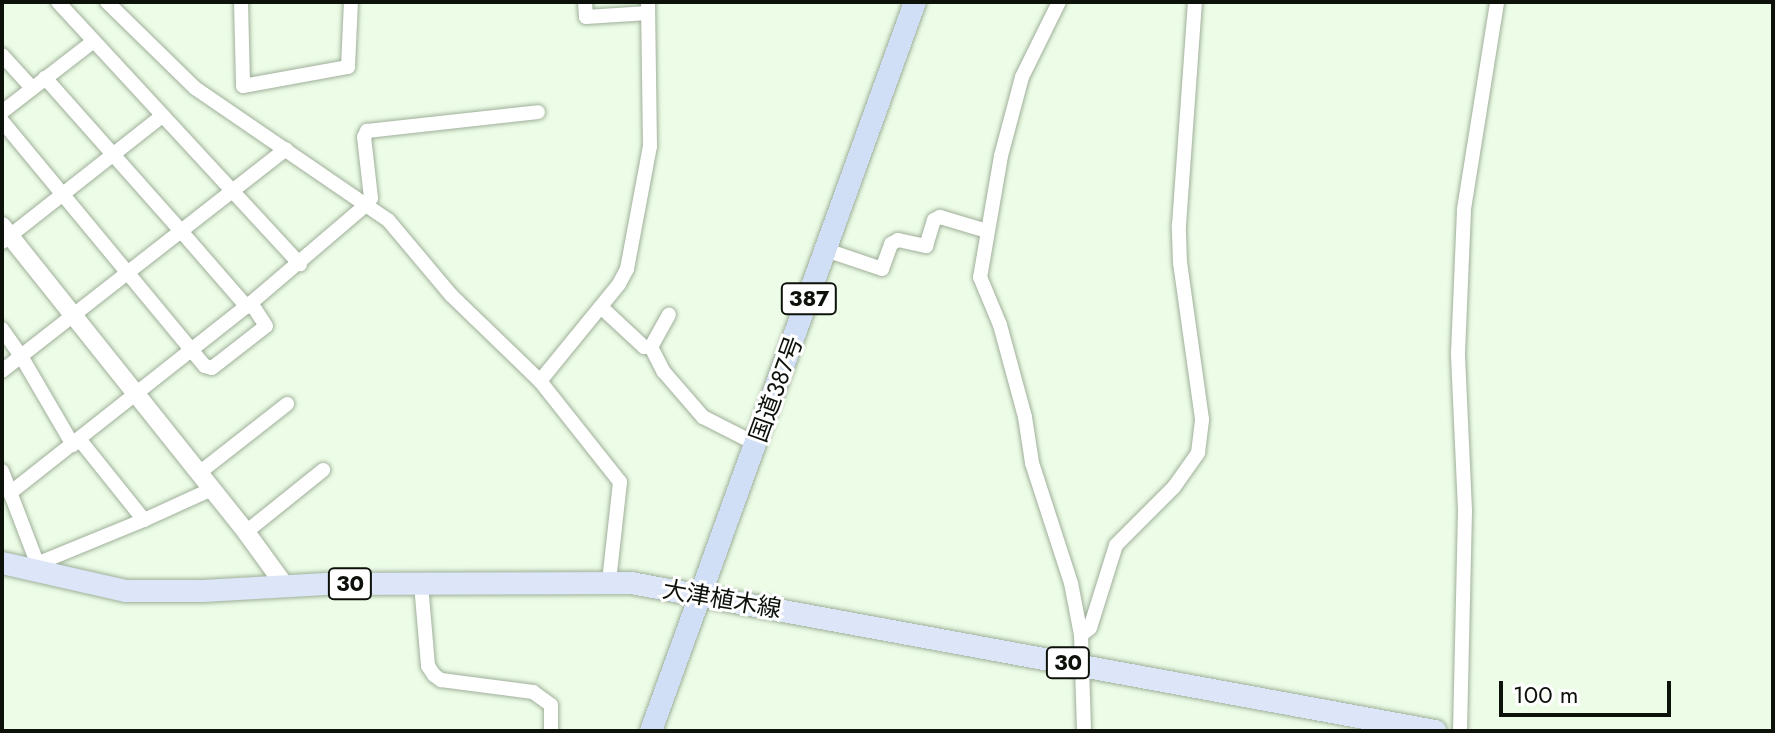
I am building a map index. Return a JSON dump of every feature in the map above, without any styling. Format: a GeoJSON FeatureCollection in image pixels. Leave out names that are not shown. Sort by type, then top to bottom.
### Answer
{"type":"FeatureCollection","features":[{"type":"Feature","properties":{"kind":"highway","name":"国道387号"},"geometry":{"type":"LineString","coordinates":[[651,731],[915,2]]}},
{"type":"Feature","properties":{"kind":"main road","name":"大津植木線"},"geometry":{"type":"LineString","coordinates":[[2,563],[40,568],[126,591],[609,582],[700,594],[1435,731]]}},
{"type":"Feature","properties":{"kind":"street"},"geometry":{"type":"LineString","coordinates":[[58,2],[300,264]]}},
{"type":"Feature","properties":{"kind":"street"},"geometry":{"type":"LineString","coordinates":[[107,2],[195,88],[368,203],[389,221],[451,295],[540,381],[620,482],[609,582]]}},
{"type":"Feature","properties":{"kind":"street"},"geometry":{"type":"LineString","coordinates":[[241,2],[243,86],[348,67],[351,2]]}},
{"type":"Feature","properties":{"kind":"street"},"geometry":{"type":"LineString","coordinates":[[540,381],[601,307],[627,269],[650,146],[648,8],[586,17],[585,2]]}},
{"type":"Feature","properties":{"kind":"street"},"geometry":{"type":"LineString","coordinates":[[1059,2],[1022,77],[987,231],[980,277],[1007,350],[1025,417],[1032,463],[1071,583],[1081,635],[1084,731]]}},
{"type":"Feature","properties":{"kind":"street"},"geometry":{"type":"LineString","coordinates":[[1081,635],[1090,628],[1116,545],[1174,487],[1198,453],[1202,419],[1180,263],[1179,225],[1195,2]]}},
{"type":"Feature","properties":{"kind":"street"},"geometry":{"type":"LineString","coordinates":[[1460,731],[1465,510],[1458,353],[1464,209],[1497,2]]}},
{"type":"Feature","properties":{"kind":"street"},"geometry":{"type":"LineString","coordinates":[[2,112],[94,41]]}},
{"type":"Feature","properties":{"kind":"street"},"geometry":{"type":"LineString","coordinates":[[2,55],[32,88]]}},
{"type":"Feature","properties":{"kind":"street"},"geometry":{"type":"LineString","coordinates":[[2,121],[205,366],[212,368],[266,326],[45,78]]}},
{"type":"Feature","properties":{"kind":"street"},"geometry":{"type":"LineString","coordinates":[[10,493],[300,264],[368,203],[371,198],[364,137],[367,131],[538,112]]}},
{"type":"Feature","properties":{"kind":"street"},"geometry":{"type":"LineString","coordinates":[[161,117],[4,235],[73,315],[246,532],[286,587]]}},
{"type":"Feature","properties":{"kind":"street"},"geometry":{"type":"LineString","coordinates":[[2,371],[286,149]]}},
{"type":"Feature","properties":{"kind":"street"},"geometry":{"type":"LineString","coordinates":[[826,250],[882,269],[891,244],[898,240],[926,246],[934,220],[940,217],[987,231]]}},
{"type":"Feature","properties":{"kind":"street"},"geometry":{"type":"LineString","coordinates":[[601,307],[644,347],[651,347]]}},
{"type":"Feature","properties":{"kind":"street"},"geometry":{"type":"LineString","coordinates":[[651,347],[669,315]]}},
{"type":"Feature","properties":{"kind":"street"},"geometry":{"type":"LineString","coordinates":[[2,329],[77,443],[144,520]]}},
{"type":"Feature","properties":{"kind":"street"},"geometry":{"type":"LineString","coordinates":[[651,347],[664,372],[703,417],[756,444]]}},
{"type":"Feature","properties":{"kind":"street"},"geometry":{"type":"LineString","coordinates":[[199,473],[287,404]]}},
{"type":"Feature","properties":{"kind":"street"},"geometry":{"type":"LineString","coordinates":[[246,532],[323,470]]}},
{"type":"Feature","properties":{"kind":"street"},"geometry":{"type":"LineString","coordinates":[[2,471],[40,568],[212,489]]}},
{"type":"Feature","properties":{"kind":"street"},"geometry":{"type":"LineString","coordinates":[[421,584],[428,666],[434,675],[441,680],[533,692],[551,705],[551,731]]}}]}
